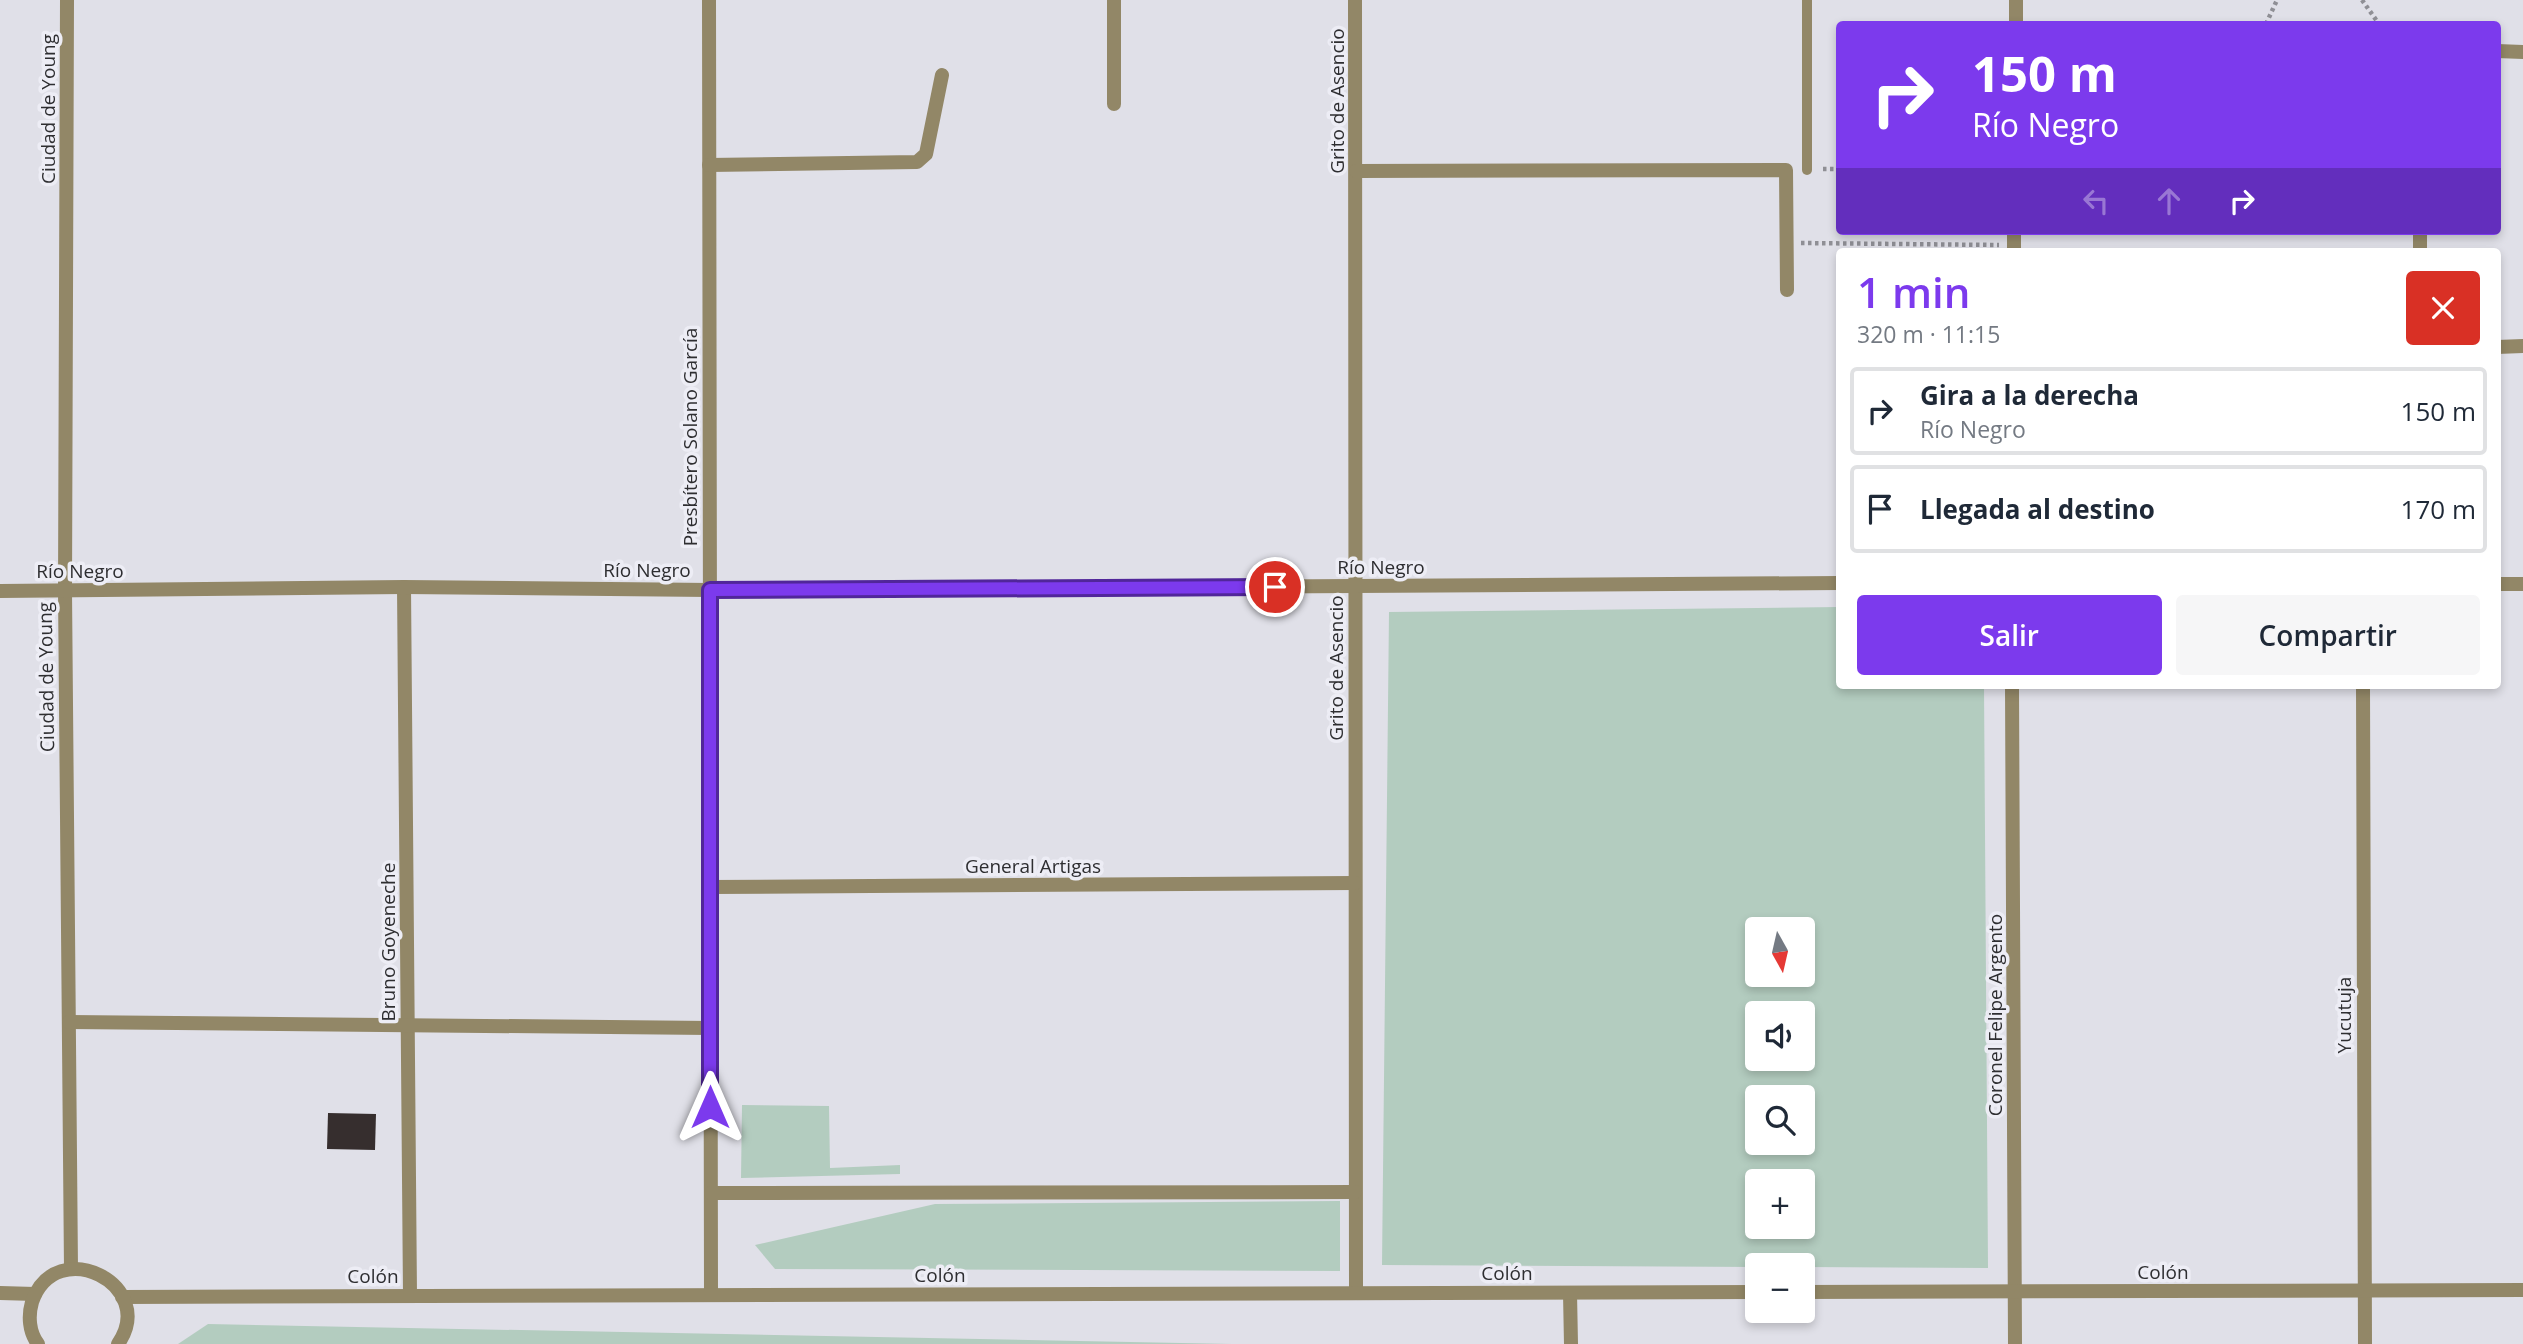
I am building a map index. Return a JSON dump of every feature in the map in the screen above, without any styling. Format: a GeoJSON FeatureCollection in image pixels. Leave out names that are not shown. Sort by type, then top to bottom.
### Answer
{"type":"FeatureCollection","features":[{"type":"Feature","properties":{"kind":"street","name":"Ciudad de Young"},"geometry":{"type":"LineString","coordinates":[[67,0],[65,591],[71,1269]]}},
{"type":"Feature","properties":{"kind":"street","name":"Presbítero Solano García"},"geometry":{"type":"LineString","coordinates":[[709,0],[711,1295]]}},
{"type":"Feature","properties":{"kind":"street"},"geometry":{"type":"LineString","coordinates":[[1114,0],[1114,104]]}},
{"type":"Feature","properties":{"kind":"street","name":"Grito de Asencio"},"geometry":{"type":"LineString","coordinates":[[1355,0],[1356,1293]]}},
{"type":"Feature","properties":{"kind":"street"},"geometry":{"type":"LineString","coordinates":[[2015,21],[2016,0]]}},
{"type":"Feature","properties":{"kind":"street"},"geometry":{"type":"LineString","coordinates":[[2501,51],[2523,52]]}},
{"type":"Feature","properties":{"kind":"street"},"geometry":{"type":"LineString","coordinates":[[709,165],[917,162],[926,154],[942,75]]}},
{"type":"Feature","properties":{"kind":"street"},"geometry":{"type":"LineString","coordinates":[[1356,171],[1787,170],[1787,290]]}},
{"type":"Feature","properties":{"kind":"street"},"geometry":{"type":"LineString","coordinates":[[2501,347],[2523,346]]}},
{"type":"Feature","properties":{"kind":"street","name":"Río Negro"},"geometry":{"type":"LineString","coordinates":[[0,591],[404,587],[710,590],[1836,583]]}},
{"type":"Feature","properties":{"kind":"street"},"geometry":{"type":"LineString","coordinates":[[2501,584],[2523,584]]}},
{"type":"Feature","properties":{"kind":"street","name":"Bruno Goyeneche"},"geometry":{"type":"LineString","coordinates":[[404,587],[410,1296]]}},
{"type":"Feature","properties":{"kind":"street","name":"Coronel Felipe Argento"},"geometry":{"type":"LineString","coordinates":[[2012,689],[2015,1344]]}},
{"type":"Feature","properties":{"kind":"street","name":"Yucutuja"},"geometry":{"type":"LineString","coordinates":[[2363,689],[2365,1344]]}},
{"type":"Feature","properties":{"kind":"street","name":"General Artigas"},"geometry":{"type":"LineString","coordinates":[[710,887],[1355,883]]}},
{"type":"Feature","properties":{"kind":"street"},"geometry":{"type":"LineString","coordinates":[[69,1022],[710,1028]]}},
{"type":"Feature","properties":{"kind":"street"},"geometry":{"type":"LineString","coordinates":[[710,1193],[1356,1192]]}},
{"type":"Feature","properties":{"kind":"street"},"geometry":{"type":"LineString","coordinates":[[38,1344],[30,1324],[30,1309],[35,1294],[51,1278],[71,1269],[101,1274],[113,1284],[122,1297],[127,1311],[126,1326],[118,1344]]}},
{"type":"Feature","properties":{"kind":"street","name":"Colón"},"geometry":{"type":"LineString","coordinates":[[1815,1292],[2523,1290]]}},
{"type":"Feature","properties":{"kind":"street","name":"Colón"},"geometry":{"type":"LineString","coordinates":[[122,1297],[1745,1292]]}},
{"type":"Feature","properties":{"kind":"street"},"geometry":{"type":"LineString","coordinates":[[0,1293],[35,1294]]}},
{"type":"Feature","properties":{"kind":"street"},"geometry":{"type":"LineString","coordinates":[[1570,1293],[1571,1344]]}},
{"type":"Feature","properties":{"kind":"lane"},"geometry":{"type":"LineString","coordinates":[[1807,0],[1807,170]]}},
{"type":"Feature","properties":{"kind":"path"},"geometry":{"type":"LineString","coordinates":[[2267,21],[2277,0]]}},
{"type":"Feature","properties":{"kind":"path"},"geometry":{"type":"LineString","coordinates":[[2362,0],[2377,21]]}},
{"type":"Feature","properties":{"kind":"path"},"geometry":{"type":"LineString","coordinates":[[1787,243],[2014,243]]}},
{"type":"Feature","properties":{"kind":"green space"},"geometry":{"type":"Polygon","coordinates":[[[1836,607],[1836,689],[1984,689],[1988,1268],[1815,1267],[1815,1253],[1745,1253],[1745,1267],[1382,1265],[1389,612],[1836,607]]]}},
{"type":"Feature","properties":{"kind":"green space"},"geometry":{"type":"Polygon","coordinates":[[[742,1105],[829,1106],[830,1168],[900,1165],[900,1174],[741,1178],[742,1105]]]}},
{"type":"Feature","properties":{"kind":"green space"},"geometry":{"type":"Polygon","coordinates":[[[1340,1201],[1340,1271],[775,1269],[755,1245],[935,1204],[1340,1201]]]}},
{"type":"Feature","properties":{"kind":"green space"},"geometry":{"type":"Polygon","coordinates":[[[208,1324],[1232,1344],[178,1344],[208,1324]]]}},
{"type":"Feature","properties":{"kind":"building"},"geometry":{"type":"Polygon","coordinates":[[[328,1113],[376,1114],[375,1150],[327,1149],[328,1113]]]}},
{"type":"Feature","properties":{"kind":"route"},"geometry":{"type":"LineString","coordinates":[[710,1107],[710,590],[1275,587]]}}]}
